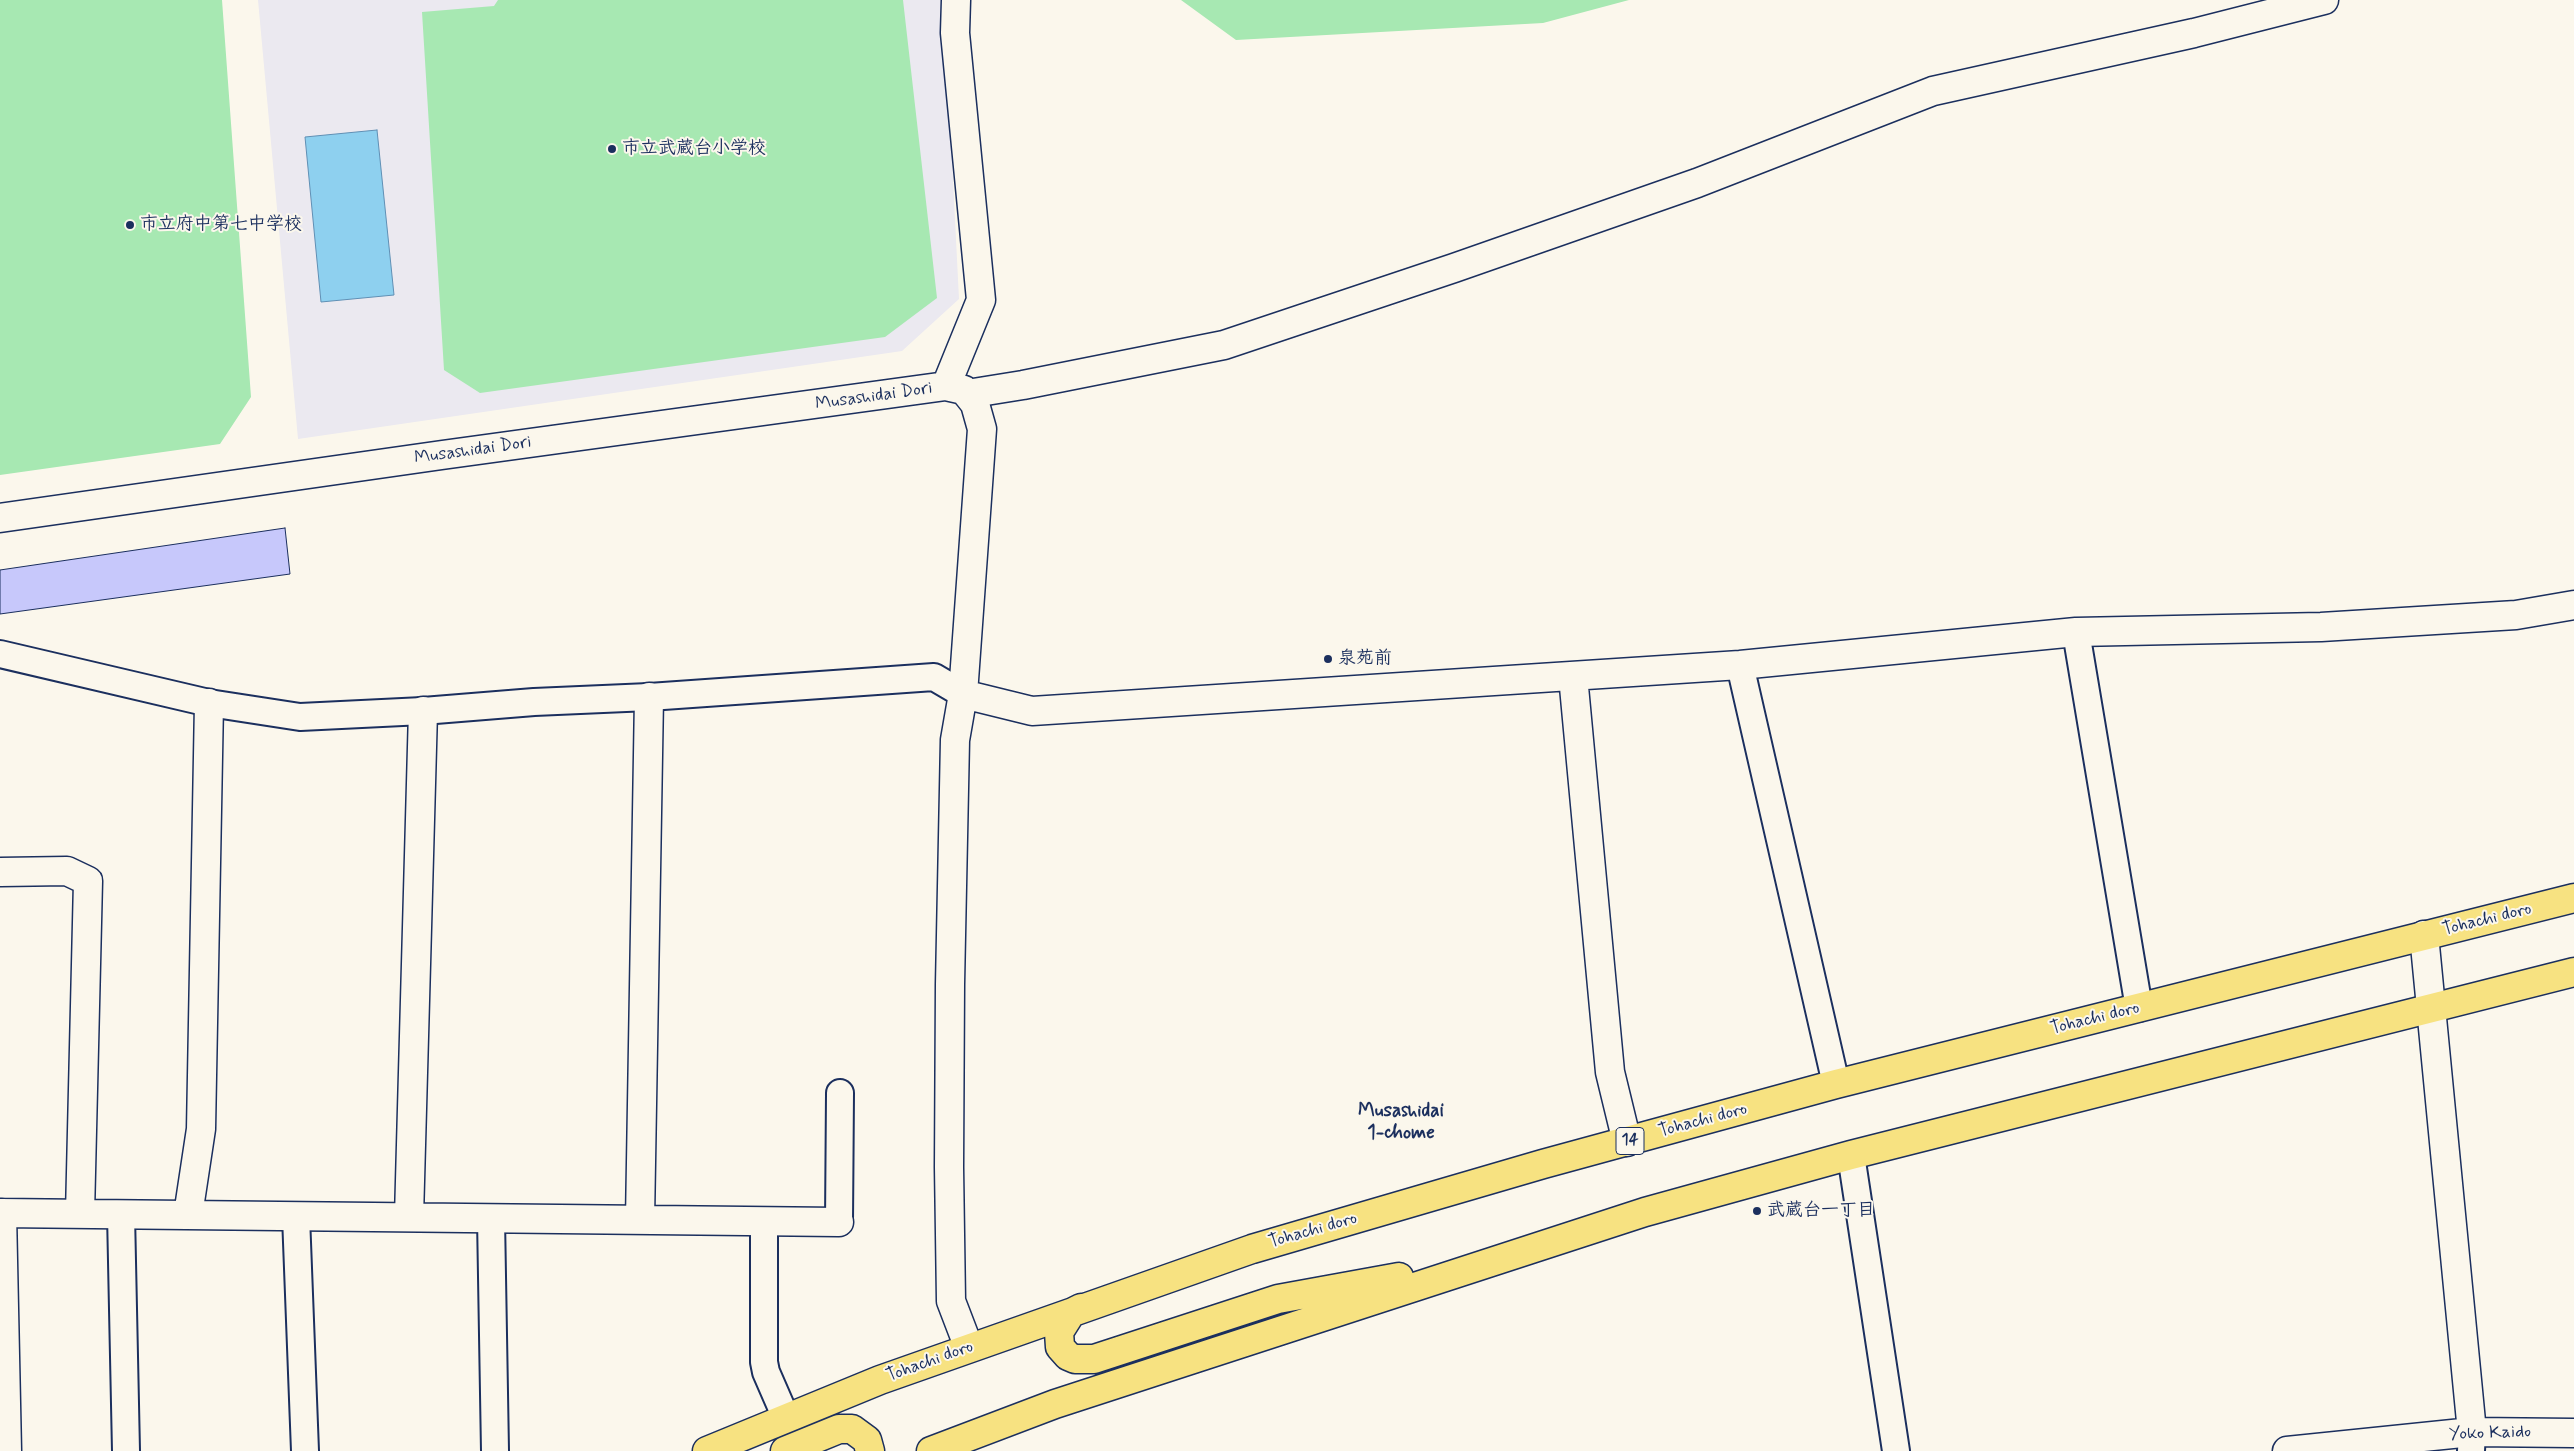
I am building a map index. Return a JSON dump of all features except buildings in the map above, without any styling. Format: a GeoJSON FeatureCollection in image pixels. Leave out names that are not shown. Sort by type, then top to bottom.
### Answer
{"type":"FeatureCollection","features":[{"type":"Feature","properties":{"kind":"main road","name":"Tohachi doro"},"geometry":{"type":"LineString","coordinates":[[707,1451],[786,1418],[969,1348],[1252,1249],[1836,1084],[2574,898]]}},
{"type":"Feature","properties":{"kind":"main road"},"geometry":{"type":"LineString","coordinates":[[931,1451],[960,1445],[1055,1404],[1645,1212],[1851,1155],[2574,972]]}},
{"type":"Feature","properties":{"kind":"main road"},"geometry":{"type":"LineString","coordinates":[[1081,1308],[1071,1313],[1059,1332],[1060,1347],[1068,1356],[1076,1360],[1094,1359],[1278,1299],[1504,1258]]}},
{"type":"Feature","properties":{"kind":"main road"},"geometry":{"type":"LineString","coordinates":[[785,1451],[839,1429],[852,1429],[862,1434],[867,1440],[870,1451]]}},
{"type":"Feature","properties":{"kind":"street"},"geometry":{"type":"LineString","coordinates":[[956,0],[955,33],[981,300],[956,390],[975,404],[982,429],[962,694],[955,740],[950,984],[949,1167],[951,1301],[969,1348]]}},
{"type":"Feature","properties":{"kind":"street","name":"Musashidai Dori"},"geometry":{"type":"LineString","coordinates":[[0,518],[442,455],[956,390],[1023,385],[1224,345],[1454,268],[1688,186],[1932,91],[2194,33],[2324,0]]}},
{"type":"Feature","properties":{"kind":"street"},"geometry":{"type":"LineString","coordinates":[[962,694],[1032,711],[1740,665],[2076,632],[2321,628],[2516,615],[2574,605]]}},
{"type":"Feature","properties":{"kind":"street"},"geometry":{"type":"LineString","coordinates":[[1573,676],[1610,1072],[1627,1142]]}},
{"type":"Feature","properties":{"kind":"street"},"geometry":{"type":"LineString","coordinates":[[640,1220],[649,697]]}},
{"type":"Feature","properties":{"kind":"street"},"geometry":{"type":"LineString","coordinates":[[188,1215],[201,1129],[209,703]]}},
{"type":"Feature","properties":{"kind":"street"},"geometry":{"type":"LineString","coordinates":[[409,1217],[423,711]]}},
{"type":"Feature","properties":{"kind":"street"},"geometry":{"type":"LineString","coordinates":[[0,872],[67,871],[88,881],[80,1214]]}},
{"type":"Feature","properties":{"kind":"street"},"geometry":{"type":"LineString","coordinates":[[2424,935],[2429,1008],[2472,1441]]}},
{"type":"Feature","properties":{"kind":"street"},"geometry":{"type":"LineString","coordinates":[[7,1451],[1,1213],[839,1222]]}},
{"type":"Feature","properties":{"kind":"street","name":"Yoko Kaido"},"geometry":{"type":"LineString","coordinates":[[2287,1451],[2472,1441],[2574,1433]]}},
{"type":"Feature","properties":{"kind":"lane"},"geometry":{"type":"LineString","coordinates":[[2076,632],[2140,1008]]}},
{"type":"Feature","properties":{"kind":"lane"},"geometry":{"type":"LineString","coordinates":[[0,654],[209,703],[300,717],[423,711],[534,702],[649,697],[934,677],[962,694]]}},
{"type":"Feature","properties":{"kind":"lane"},"geometry":{"type":"LineString","coordinates":[[1740,665],[1836,1084]]}},
{"type":"Feature","properties":{"kind":"lane"},"geometry":{"type":"LineString","coordinates":[[839,1222],[840,1093]]}},
{"type":"Feature","properties":{"kind":"lane"},"geometry":{"type":"LineString","coordinates":[[1851,1155],[1896,1451]]}},
{"type":"Feature","properties":{"kind":"lane"},"geometry":{"type":"LineString","coordinates":[[121,1214],[126,1451]]}},
{"type":"Feature","properties":{"kind":"lane"},"geometry":{"type":"LineString","coordinates":[[296,1216],[305,1451]]}},
{"type":"Feature","properties":{"kind":"lane"},"geometry":{"type":"LineString","coordinates":[[491,1218],[495,1451]]}},
{"type":"Feature","properties":{"kind":"lane"},"geometry":{"type":"LineString","coordinates":[[764,1222],[764,1362],[786,1418]]}},
{"type":"Feature","properties":{"kind":"shaded area","name":"市立武蔵台小学校"},"geometry":{"type":"Polygon","coordinates":[[[258,0],[944,0],[959,299],[902,351],[298,439],[258,0]]]}},
{"type":"Feature","properties":{"kind":"green space","name":"市立府中第七中学校"},"geometry":{"type":"Polygon","coordinates":[[[0,0],[222,0],[251,397],[220,444],[0,475],[0,0]]]}},
{"type":"Feature","properties":{"kind":"green space","name":"市立武蔵台小学校"},"geometry":{"type":"Polygon","coordinates":[[[498,0],[903,0],[937,298],[885,337],[480,393],[444,370],[422,12],[494,6],[498,0]]]}},
{"type":"Feature","properties":{"kind":"green space"},"geometry":{"type":"Polygon","coordinates":[[[1181,0],[1629,0],[1543,23],[1236,40],[1181,0]]]}},
{"type":"Feature","properties":{"kind":"water"},"geometry":{"type":"Polygon","coordinates":[[[377,130],[394,295],[321,302],[305,137],[377,130]]]}},
{"type":"Feature","properties":{"kind":"place","name":"市立武蔵台小学校"},"geometry":{"type":"Point","coordinates":[612,149]}},
{"type":"Feature","properties":{"kind":"place","name":"市立府中第七中学校"},"geometry":{"type":"Point","coordinates":[130,225]}},
{"type":"Feature","properties":{"kind":"place","name":"泉苑前"},"geometry":{"type":"Point","coordinates":[1328,659]}},
{"type":"Feature","properties":{"kind":"place","name":"武蔵台一丁目"},"geometry":{"type":"Point","coordinates":[1757,1211]}},
{"type":"Feature","properties":{"kind":"district","name":"Musashidai 1-chome"},"geometry":{"type":"Point","coordinates":[1401,1123]}}]}
